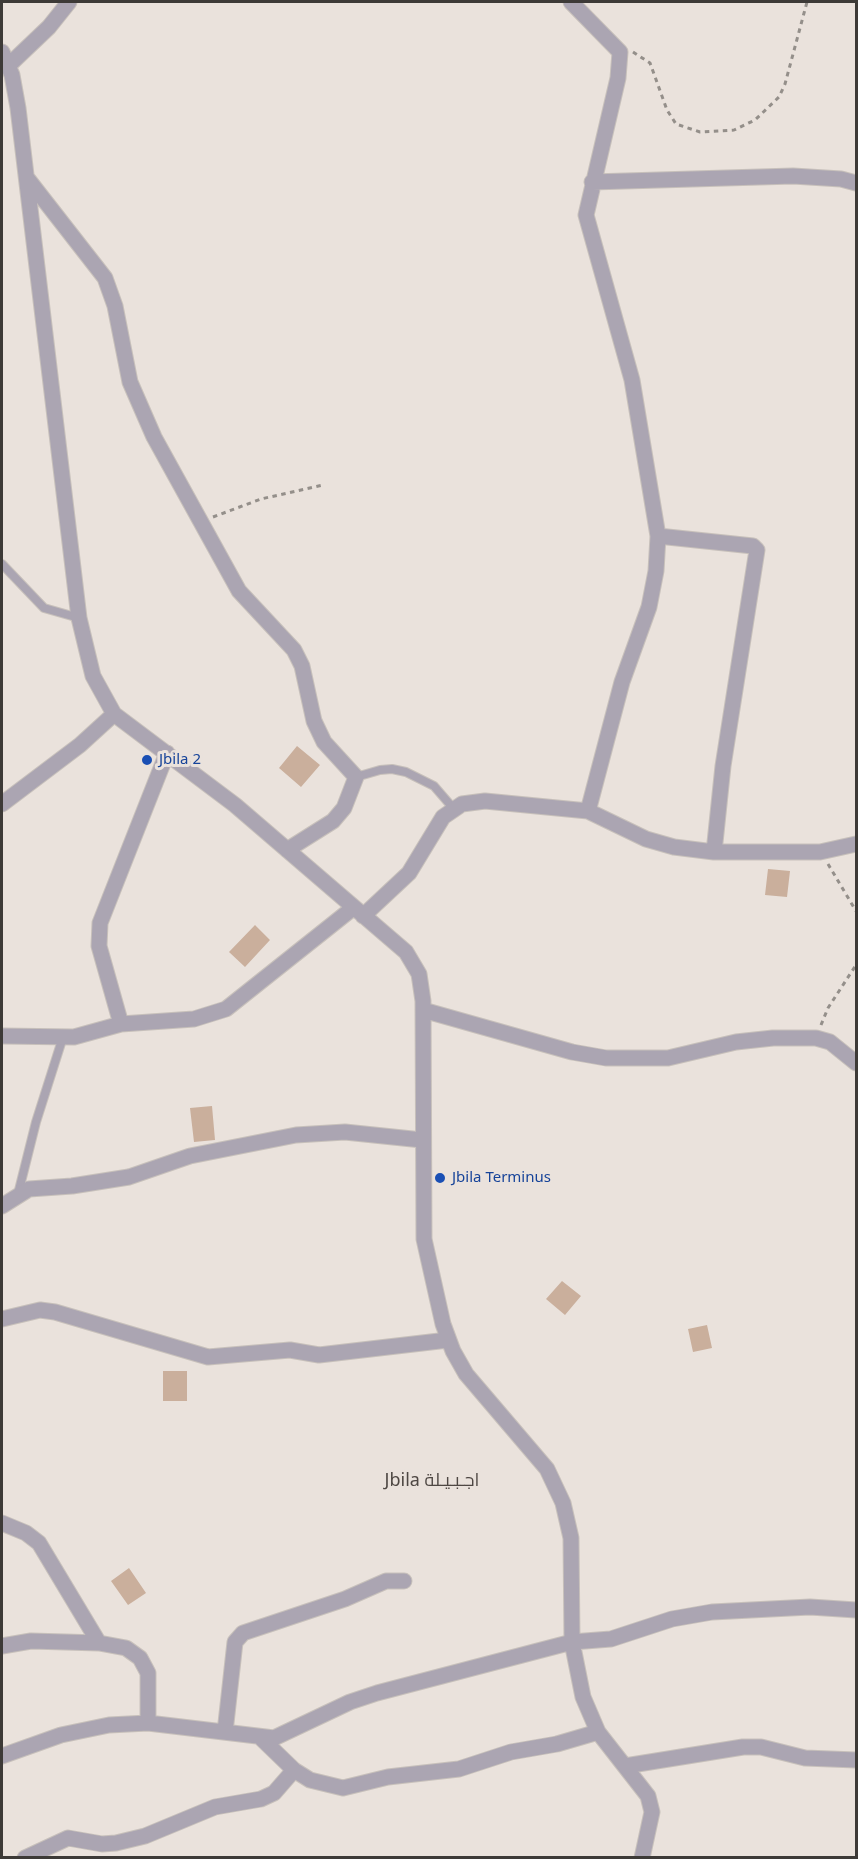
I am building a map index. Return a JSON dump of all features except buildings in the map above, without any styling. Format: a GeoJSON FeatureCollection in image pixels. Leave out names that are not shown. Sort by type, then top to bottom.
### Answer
{"type":"FeatureCollection","features":[{"type":"Feature","properties":{"kind":"street"},"geometry":{"type":"LineString","coordinates":[[69,2],[49,27],[6,68],[25,175],[79,618],[86,656],[93,676],[114,714],[235,805],[406,952],[419,974],[423,1010],[424,1239],[448,1340],[466,1374],[547,1469],[563,1503],[571,1538],[572,1642],[583,1696],[598,1732],[648,1796],[652,1812],[642,1857]]}},
{"type":"Feature","properties":{"kind":"street"},"geometry":{"type":"LineString","coordinates":[[571,2],[620,52],[615,95],[592,182],[586,215],[619,324],[632,380],[658,536],[656,571],[649,607],[622,682],[588,811]]}},
{"type":"Feature","properties":{"kind":"street"},"geometry":{"type":"LineString","coordinates":[[25,175],[56,218],[105,278],[115,306],[130,382],[154,437],[239,591],[294,650],[302,666],[314,721],[324,742],[356,777],[344,808],[333,822],[287,850]]}},
{"type":"Feature","properties":{"kind":"street"},"geometry":{"type":"LineString","coordinates":[[592,182],[793,176],[841,179],[856,183]]}},
{"type":"Feature","properties":{"kind":"street"},"geometry":{"type":"LineString","coordinates":[[658,536],[753,546],[757,550],[723,766],[714,852]]}},
{"type":"Feature","properties":{"kind":"street"},"geometry":{"type":"LineString","coordinates":[[2,804],[80,745],[114,714]]}},
{"type":"Feature","properties":{"kind":"street"},"geometry":{"type":"LineString","coordinates":[[121,1024],[99,946],[100,923],[167,753]]}},
{"type":"Feature","properties":{"kind":"street"},"geometry":{"type":"LineString","coordinates":[[2,1036],[74,1037],[121,1024],[194,1019],[226,1009],[409,873],[443,817],[462,804],[485,801],[588,811],[646,839],[674,847],[714,852],[820,852],[856,844]]}},
{"type":"Feature","properties":{"kind":"street"},"geometry":{"type":"LineString","coordinates":[[423,1010],[572,1052],[606,1058],[669,1058],[736,1042],[773,1038],[816,1038],[830,1042],[856,1063]]}},
{"type":"Feature","properties":{"kind":"street"},"geometry":{"type":"LineString","coordinates":[[2,1206],[29,1189],[72,1186],[129,1177],[190,1156],[296,1136],[345,1132],[422,1140]]}},
{"type":"Feature","properties":{"kind":"street"},"geometry":{"type":"LineString","coordinates":[[2,1319],[40,1310],[55,1312],[208,1357],[290,1350],[320,1355],[448,1340]]}},
{"type":"Feature","properties":{"kind":"street"},"geometry":{"type":"LineString","coordinates":[[2,1523],[26,1533],[39,1543],[99,1643]]}},
{"type":"Feature","properties":{"kind":"street"},"geometry":{"type":"LineString","coordinates":[[225,1732],[235,1642],[243,1633],[345,1599],[386,1581],[404,1581]]}},
{"type":"Feature","properties":{"kind":"street"},"geometry":{"type":"LineString","coordinates":[[2,1756],[61,1735],[109,1725],[148,1724],[225,1732],[262,1739],[286,1734],[350,1702],[377,1694],[572,1642],[611,1640],[672,1619],[712,1612],[810,1607],[856,1610]]}},
{"type":"Feature","properties":{"kind":"street"},"geometry":{"type":"LineString","coordinates":[[2,1646],[31,1641],[99,1643],[126,1648],[140,1658],[148,1673],[148,1724]]}},
{"type":"Feature","properties":{"kind":"street"},"geometry":{"type":"LineString","coordinates":[[262,1739],[294,1770],[310,1780],[343,1788],[388,1777],[459,1769],[511,1752],[557,1744],[598,1732]]}},
{"type":"Feature","properties":{"kind":"street"},"geometry":{"type":"LineString","coordinates":[[625,1766],[743,1747],[761,1747],[805,1758],[856,1760]]}},
{"type":"Feature","properties":{"kind":"street"},"geometry":{"type":"LineString","coordinates":[[25,1857],[68,1838],[102,1844],[145,1836],[215,1807],[261,1799],[274,1792],[294,1770]]}},
{"type":"Feature","properties":{"kind":"lane"},"geometry":{"type":"LineString","coordinates":[[2,564],[44,608],[79,618]]}},
{"type":"Feature","properties":{"kind":"lane"},"geometry":{"type":"LineString","coordinates":[[356,777],[392,769],[406,772],[434,786],[453,808]]}},
{"type":"Feature","properties":{"kind":"lane"},"geometry":{"type":"LineString","coordinates":[[18,1194],[36,1122],[63,1037]]}},
{"type":"Feature","properties":{"kind":"path"},"geometry":{"type":"LineString","coordinates":[[620,52],[638,54],[650,63],[667,110],[676,124],[700,132],[734,130],[754,120],[779,97],[785,84],[807,2]]}},
{"type":"Feature","properties":{"kind":"path"},"geometry":{"type":"LineString","coordinates":[[200,522],[261,500],[323,485]]}},
{"type":"Feature","properties":{"kind":"path"},"geometry":{"type":"LineString","coordinates":[[820,852],[856,911]]}},
{"type":"Feature","properties":{"kind":"path"},"geometry":{"type":"LineString","coordinates":[[816,1038],[828,1008],[856,964]]}},
{"type":"Feature","properties":{"kind":"place","name":"Jbila 2"},"geometry":{"type":"Point","coordinates":[147,760]}},
{"type":"Feature","properties":{"kind":"place","name":"Jbila Terminus"},"geometry":{"type":"Point","coordinates":[440,1178]}},
{"type":"Feature","properties":{"kind":"district","name":"Jbila اجـبـيـلة"},"geometry":{"type":"Point","coordinates":[432,1481]}}]}
